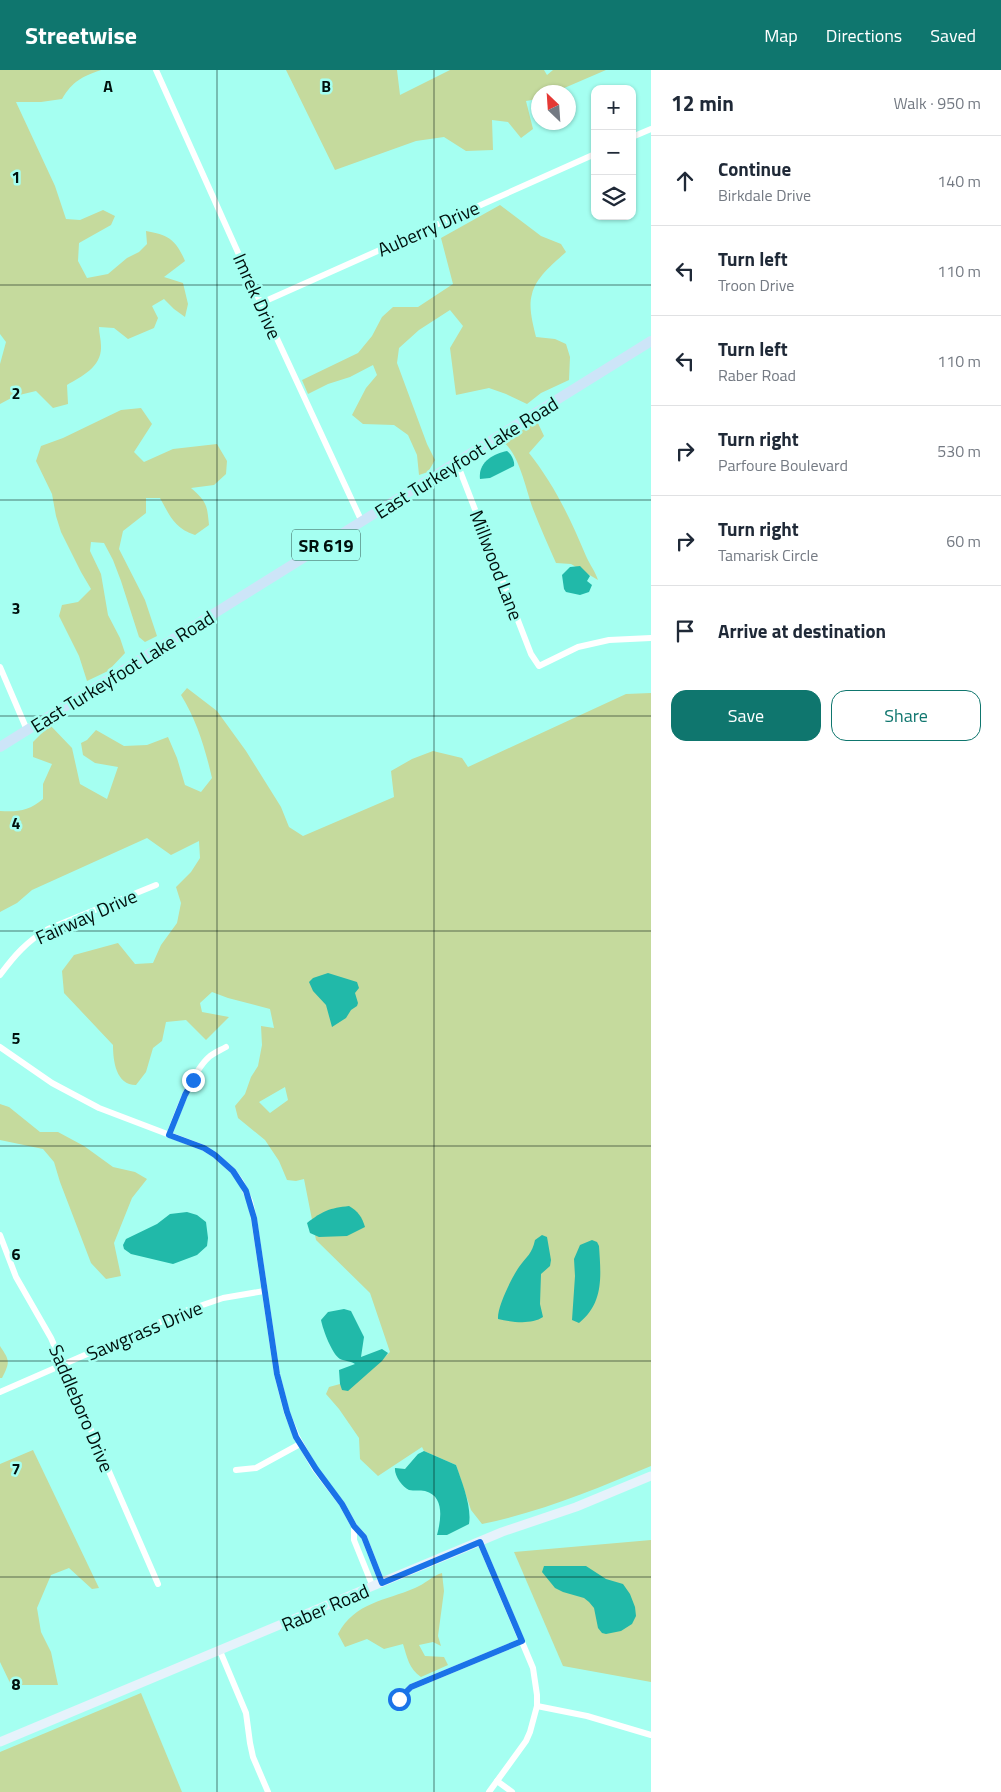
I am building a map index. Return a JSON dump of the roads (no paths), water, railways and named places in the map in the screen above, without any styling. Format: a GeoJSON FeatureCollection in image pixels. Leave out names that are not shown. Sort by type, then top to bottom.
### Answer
{"type":"FeatureCollection","features":[{"type":"Feature","properties":{"kind":"main road","name":"East Turkeyfoot Lake Road"},"geometry":{"type":"LineString","coordinates":[[0,747],[651,342]]}},
{"type":"Feature","properties":{"kind":"street","name":"Imrek Drive"},"geometry":{"type":"LineString","coordinates":[[156,70],[362,522]]}},
{"type":"Feature","properties":{"kind":"street"},"geometry":{"type":"LineString","coordinates":[[636,135],[651,129]]}},
{"type":"Feature","properties":{"kind":"street","name":"Auberry Drive"},"geometry":{"type":"LineString","coordinates":[[261,303],[591,156]]}},
{"type":"Feature","properties":{"kind":"street","name":"Millwood Lane"},"geometry":{"type":"LineString","coordinates":[[457,462],[531,654],[539,666],[578,646],[609,640],[651,638]]}},
{"type":"Feature","properties":{"kind":"street"},"geometry":{"type":"LineString","coordinates":[[0,667],[27,730]]}},
{"type":"Feature","properties":{"kind":"street","name":"Fairway Drive"},"geometry":{"type":"LineString","coordinates":[[0,975],[18,952],[48,929],[156,884]]}},
{"type":"Feature","properties":{"kind":"street"},"geometry":{"type":"LineString","coordinates":[[169,1135],[185,1095],[200,1068],[208,1057],[226,1046]]}},
{"type":"Feature","properties":{"kind":"street"},"geometry":{"type":"LineString","coordinates":[[0,1047],[75,1096],[112,1114],[204,1148],[233,1171],[241,1182],[250,1201],[254,1218],[281,1393],[287,1412],[300,1444],[342,1504],[354,1526],[364,1537],[382,1583]]}},
{"type":"Feature","properties":{"kind":"street","name":"Saddleboro Drive"},"geometry":{"type":"LineString","coordinates":[[0,1235],[16,1277],[51,1338],[63,1364],[158,1584]]}},
{"type":"Feature","properties":{"kind":"street","name":"Sawgrass Drive"},"geometry":{"type":"LineString","coordinates":[[0,1392],[204,1304],[223,1298],[264,1291]]}},
{"type":"Feature","properties":{"kind":"street"},"geometry":{"type":"LineString","coordinates":[[236,1470],[256,1468],[300,1444]]}},
{"type":"Feature","properties":{"kind":"street","name":"Raber Road"},"geometry":{"type":"LineString","coordinates":[[0,1742],[502,1532],[576,1507],[651,1476]]}},
{"type":"Feature","properties":{"kind":"street"},"geometry":{"type":"LineString","coordinates":[[354,1526],[354,1540],[373,1587]]}},
{"type":"Feature","properties":{"kind":"street"},"geometry":{"type":"LineString","coordinates":[[480,1542],[533,1668],[536,1682],[537,1706],[526,1741],[489,1792]]}},
{"type":"Feature","properties":{"kind":"street"},"geometry":{"type":"LineString","coordinates":[[399,1699],[411,1687],[522,1641]]}},
{"type":"Feature","properties":{"kind":"street"},"geometry":{"type":"LineString","coordinates":[[220,1651],[246,1713],[253,1757],[268,1792]]}},
{"type":"Feature","properties":{"kind":"street"},"geometry":{"type":"LineString","coordinates":[[537,1706],[587,1716],[651,1735]]}},
{"type":"Feature","properties":{"kind":"street"},"geometry":{"type":"LineString","coordinates":[[497,1781],[512,1792]]}}]}
